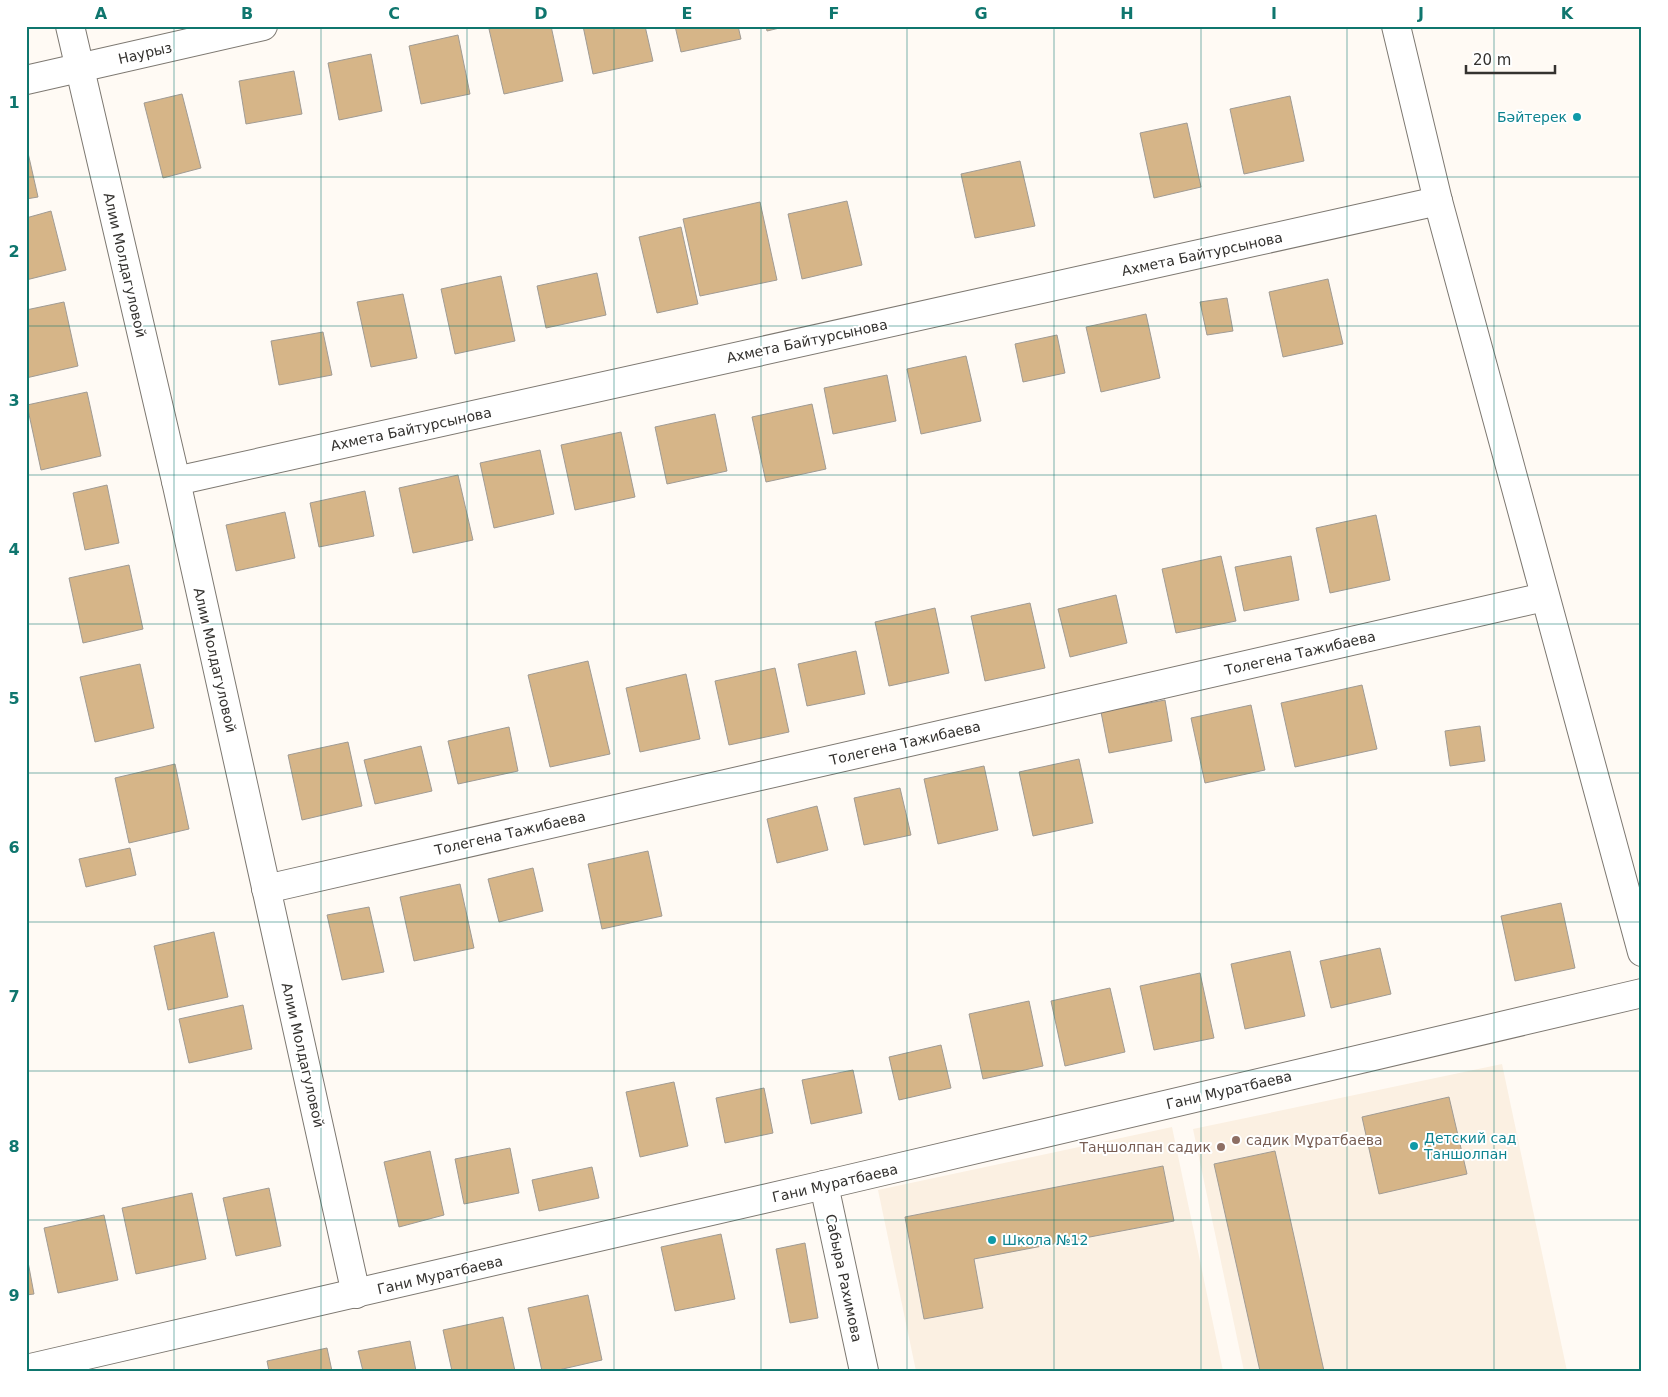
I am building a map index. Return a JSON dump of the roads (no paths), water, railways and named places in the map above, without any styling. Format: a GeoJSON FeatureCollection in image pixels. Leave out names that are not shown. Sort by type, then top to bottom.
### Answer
{"type":"FeatureCollection","features":[{"type":"Feature","properties":{"kind":"street","name":"Алии Молдагуловой"},"geometry":{"type":"LineString","coordinates":[[70,26],[176,481],[356,1294]]}},
{"type":"Feature","properties":{"kind":"street","name":"Наурыз"},"geometry":{"type":"LineString","coordinates":[[26,80],[263,26]]}},
{"type":"Feature","properties":{"kind":"street"},"geometry":{"type":"LineString","coordinates":[[1396,26],[1438,201],[1544,597],[1642,952]]}},
{"type":"Feature","properties":{"kind":"street","name":"Ахмета Байтурсынова"},"geometry":{"type":"LineString","coordinates":[[176,481],[1438,201]]}},
{"type":"Feature","properties":{"kind":"street","name":"Толегена Тажибаева"},"geometry":{"type":"LineString","coordinates":[[266,889],[1544,597]]}},
{"type":"Feature","properties":{"kind":"street","name":"Гани Муратбаева"},"geometry":{"type":"LineString","coordinates":[[26,1369],[356,1294],[1642,993]]}},
{"type":"Feature","properties":{"kind":"street","name":"Сабыра Рахимова"},"geometry":{"type":"LineString","coordinates":[[824,1185],[864,1371]]}},
{"type":"Feature","properties":{"kind":"place","name":"Бәйтерек"},"geometry":{"type":"Point","coordinates":[1577,117]}},
{"type":"Feature","properties":{"kind":"place","name":"садик Мұратбаева"},"geometry":{"type":"Point","coordinates":[1236,1140]}},
{"type":"Feature","properties":{"kind":"place","name":"Детский сад Таншолпан"},"geometry":{"type":"Point","coordinates":[1414,1146]}},
{"type":"Feature","properties":{"kind":"place","name":"Таңшолпан садик"},"geometry":{"type":"Point","coordinates":[1221,1147]}},
{"type":"Feature","properties":{"kind":"place","name":"Школа №12"},"geometry":{"type":"Point","coordinates":[992,1240]}}]}
